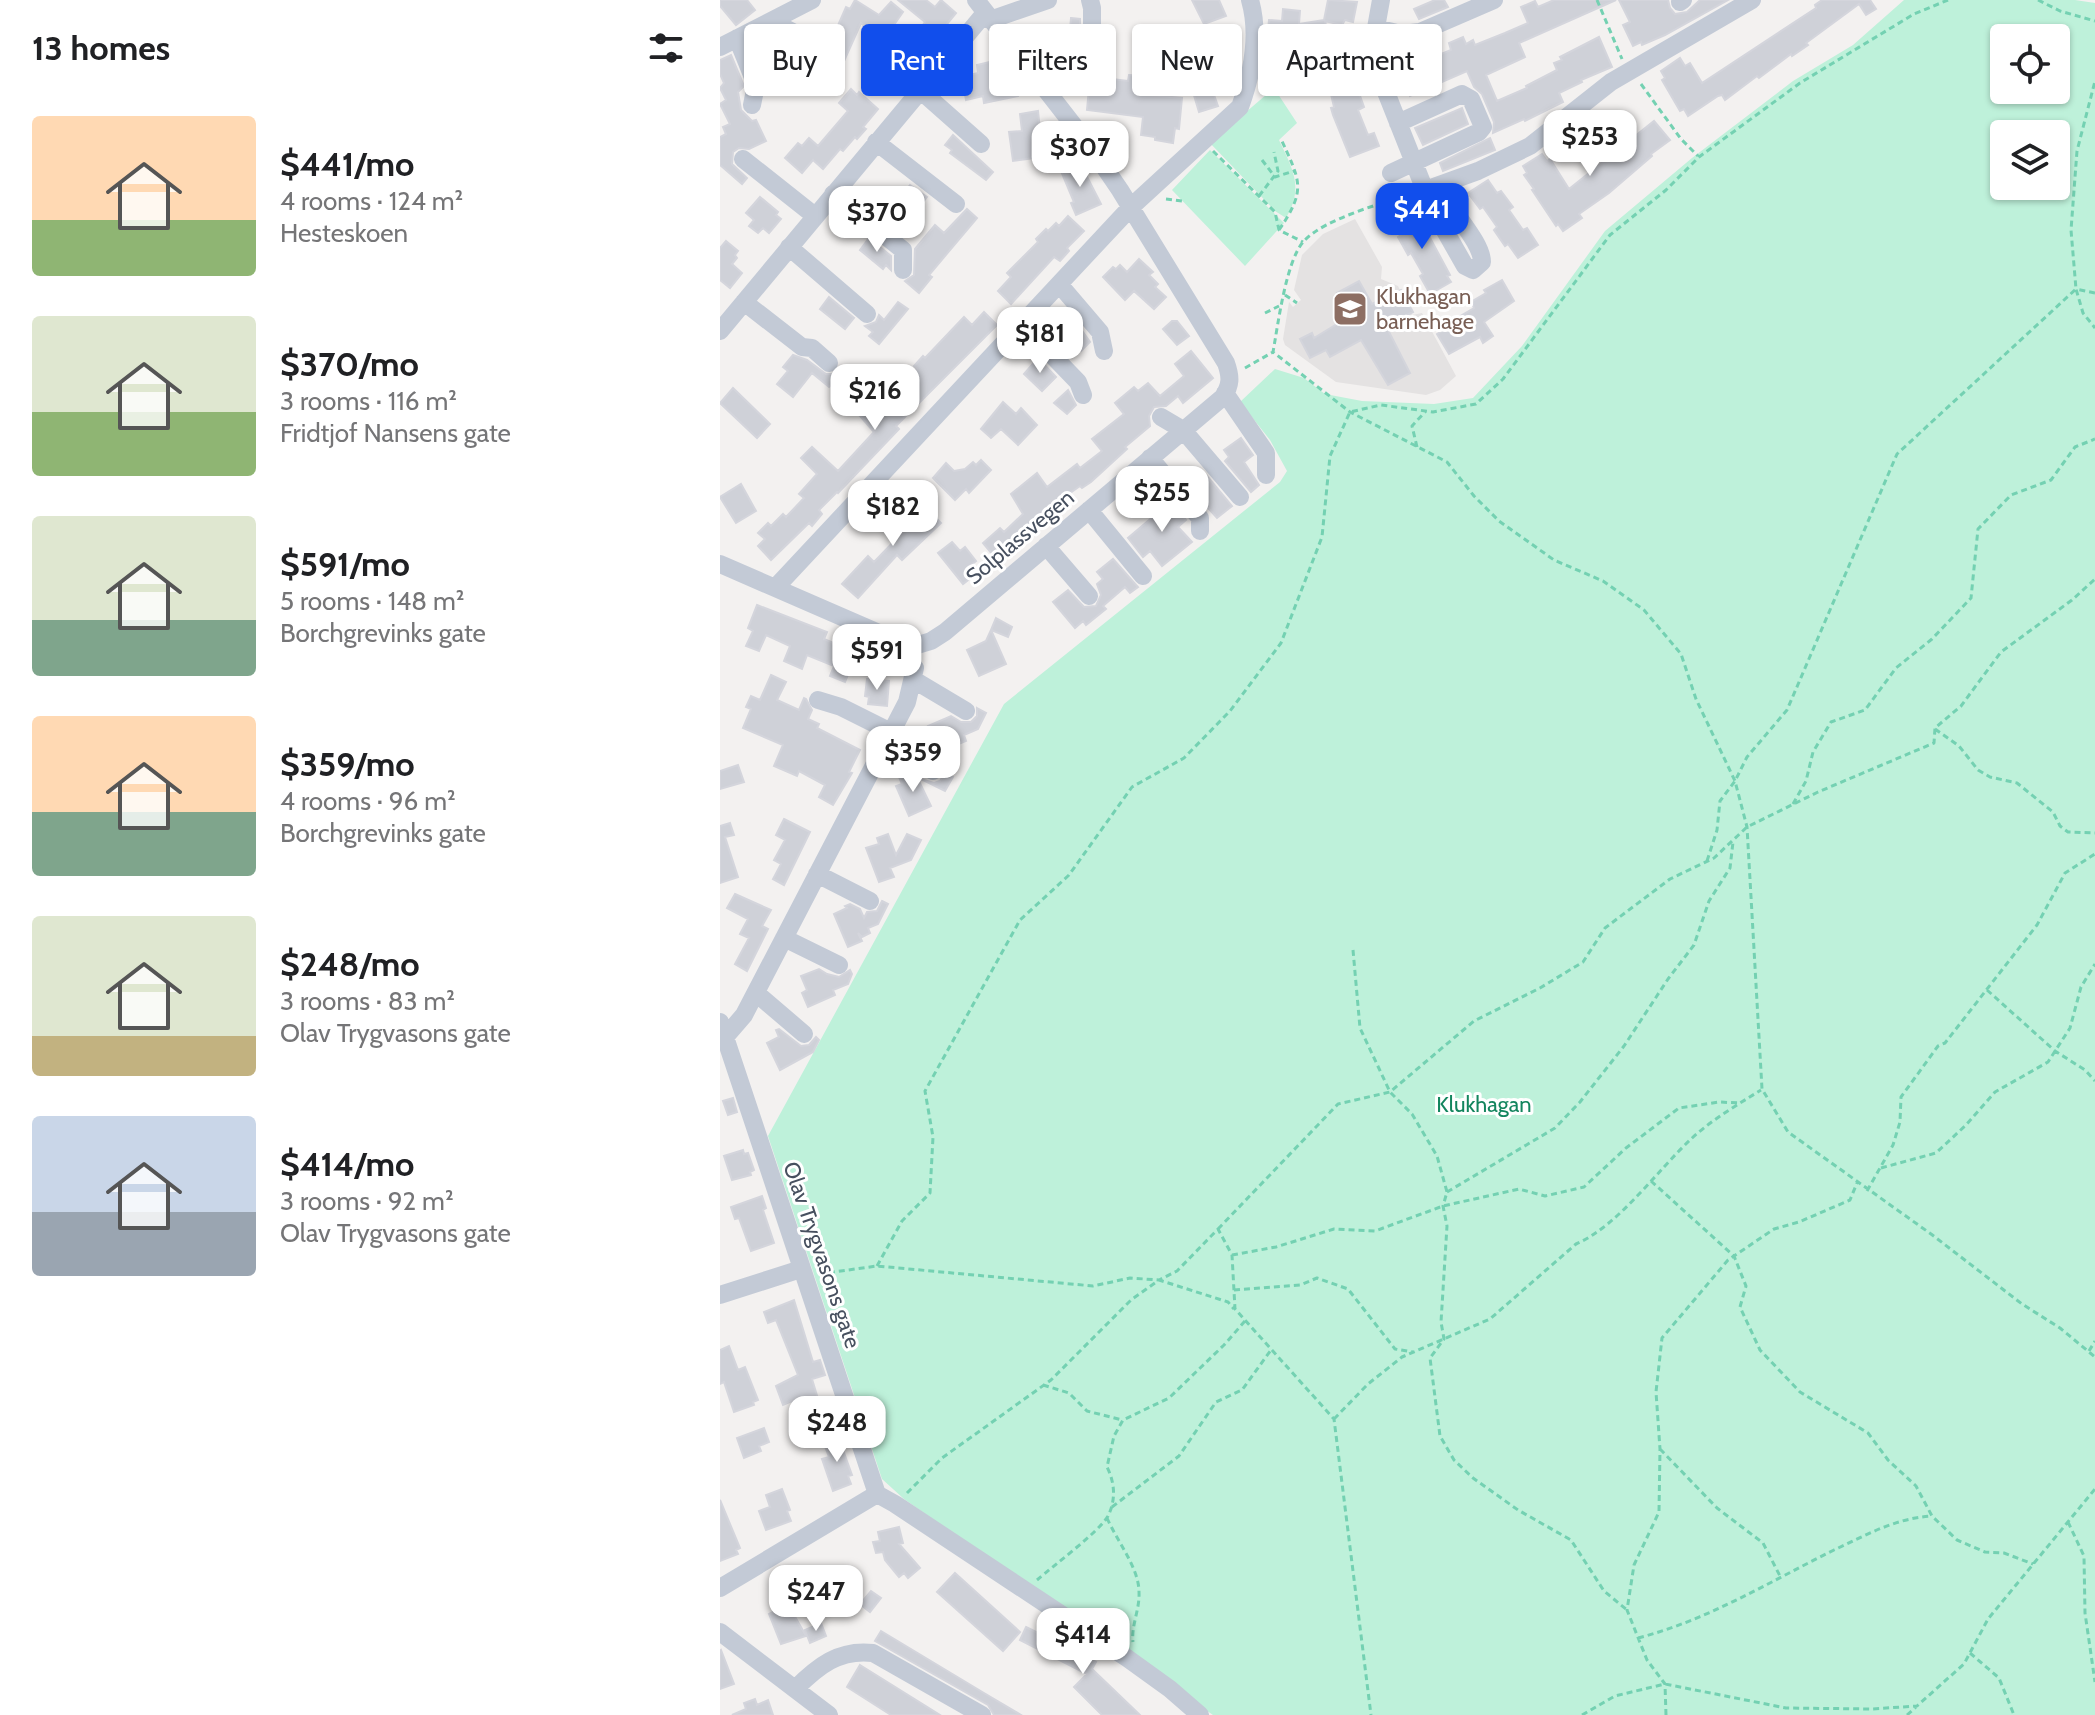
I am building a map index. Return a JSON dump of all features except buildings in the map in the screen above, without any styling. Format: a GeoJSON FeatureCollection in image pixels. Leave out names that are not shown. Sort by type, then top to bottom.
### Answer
{"type":"FeatureCollection","features":[{"type":"Feature","properties":{"kind":"street"},"geometry":{"type":"LineString","coordinates":[[720,47],[812,0]]}},
{"type":"Feature","properties":{"kind":"street"},"geometry":{"type":"LineString","coordinates":[[1048,0],[984,11],[1092,149],[1221,342],[1231,381],[1225,393],[1266,453],[1266,475]]}},
{"type":"Feature","properties":{"kind":"street"},"geometry":{"type":"LineString","coordinates":[[1090,0],[1092,24]]}},
{"type":"Feature","properties":{"kind":"street"},"geometry":{"type":"LineString","coordinates":[[776,587],[1131,207],[1240,107],[1254,57],[1250,0]]}},
{"type":"Feature","properties":{"kind":"street"},"geometry":{"type":"LineString","coordinates":[[1377,24],[1381,0]]}},
{"type":"Feature","properties":{"kind":"street"},"geometry":{"type":"LineString","coordinates":[[1438,24],[1494,0]]}},
{"type":"Feature","properties":{"kind":"street"},"geometry":{"type":"LineString","coordinates":[[1387,96],[1415,163],[1432,188],[1506,159],[1530,146],[1611,82],[1752,0]]}},
{"type":"Feature","properties":{"kind":"street"},"geometry":{"type":"LineString","coordinates":[[771,21],[777,24]]}},
{"type":"Feature","properties":{"kind":"street"},"geometry":{"type":"LineString","coordinates":[[737,38],[756,85],[752,105]]}},
{"type":"Feature","properties":{"kind":"street"},"geometry":{"type":"LineString","coordinates":[[1391,173],[1479,132],[1481,123],[1471,99],[1462,94],[1398,123]]}},
{"type":"Feature","properties":{"kind":"street"},"geometry":{"type":"LineString","coordinates":[[720,331],[915,96]]}},
{"type":"Feature","properties":{"kind":"street"},"geometry":{"type":"LineString","coordinates":[[927,96],[981,144]]}},
{"type":"Feature","properties":{"kind":"street"},"geometry":{"type":"LineString","coordinates":[[876,142],[956,204]]}},
{"type":"Feature","properties":{"kind":"street"},"geometry":{"type":"LineString","coordinates":[[743,159],[815,216]]}},
{"type":"Feature","properties":{"kind":"street"},"geometry":{"type":"LineString","coordinates":[[833,194],[903,250],[903,270]]}},
{"type":"Feature","properties":{"kind":"street"},"geometry":{"type":"LineString","coordinates":[[789,247],[867,314]]}},
{"type":"Feature","properties":{"kind":"street"},"geometry":{"type":"LineString","coordinates":[[1059,284],[1100,332],[1104,351]]}},
{"type":"Feature","properties":{"kind":"street"},"geometry":{"type":"LineString","coordinates":[[744,302],[802,347],[812,348],[829,363]]}},
{"type":"Feature","properties":{"kind":"street"},"geometry":{"type":"LineString","coordinates":[[1022,324],[1078,382],[1083,395]]}},
{"type":"Feature","properties":{"kind":"street","name":"Solplassvegen"},"geometry":{"type":"LineString","coordinates":[[720,564],[911,647],[931,641],[1225,393]]}},
{"type":"Feature","properties":{"kind":"street"},"geometry":{"type":"LineString","coordinates":[[1161,417],[1183,430],[1240,497]]}},
{"type":"Feature","properties":{"kind":"street"},"geometry":{"type":"LineString","coordinates":[[1150,458],[1200,518],[1200,531]]}},
{"type":"Feature","properties":{"kind":"street"},"geometry":{"type":"LineString","coordinates":[[1089,510],[1143,576]]}},
{"type":"Feature","properties":{"kind":"street"},"geometry":{"type":"LineString","coordinates":[[1046,546],[1089,596]]}},
{"type":"Feature","properties":{"kind":"street"},"geometry":{"type":"LineString","coordinates":[[722,1032],[744,1015],[756,993],[907,702],[914,674],[966,711]]}},
{"type":"Feature","properties":{"kind":"street"},"geometry":{"type":"LineString","coordinates":[[818,700],[841,707],[933,771]]}},
{"type":"Feature","properties":{"kind":"street"},"geometry":{"type":"LineString","coordinates":[[817,874],[870,901]]}},
{"type":"Feature","properties":{"kind":"street"},"geometry":{"type":"LineString","coordinates":[[784,938],[839,965]]}},
{"type":"Feature","properties":{"kind":"street"},"geometry":{"type":"LineString","coordinates":[[756,993],[804,1034]]}},
{"type":"Feature","properties":{"kind":"street","name":"Olav Trygvasons gate"},"geometry":{"type":"LineString","coordinates":[[722,1032],[877,1494]]}},
{"type":"Feature","properties":{"kind":"street"},"geometry":{"type":"LineString","coordinates":[[720,1295],[802,1272]]}},
{"type":"Feature","properties":{"kind":"street"},"geometry":{"type":"LineString","coordinates":[[720,1588],[877,1494],[1127,1658],[1200,1715]]}},
{"type":"Feature","properties":{"kind":"street"},"geometry":{"type":"LineString","coordinates":[[720,1632],[829,1715]]}},
{"type":"Feature","properties":{"kind":"street"},"geometry":{"type":"LineString","coordinates":[[795,1689],[826,1661],[855,1651],[873,1653],[982,1715]]}},
{"type":"Feature","properties":{"kind":"path"},"geometry":{"type":"LineString","coordinates":[[1350,412],[1381,405],[1425,412],[1476,404],[1503,379],[1610,235],[1666,190],[1699,157],[1800,83],[1914,14],[1948,0]]}},
{"type":"Feature","properties":{"kind":"path"},"geometry":{"type":"LineString","coordinates":[[2038,0],[2060,11],[2095,21]]}},
{"type":"Feature","properties":{"kind":"path"},"geometry":{"type":"LineString","coordinates":[[2095,81],[2077,151],[2071,230],[2076,289],[2083,313],[2095,328]]}},
{"type":"Feature","properties":{"kind":"path"},"geometry":{"type":"LineString","coordinates":[[1240,107],[1258,95]]}},
{"type":"Feature","properties":{"kind":"path"},"geometry":{"type":"LineString","coordinates":[[1279,230],[1296,205],[1299,185],[1281,139]]}},
{"type":"Feature","properties":{"kind":"path"},"geometry":{"type":"LineString","coordinates":[[1202,140],[1275,212],[1279,230]]}},
{"type":"Feature","properties":{"kind":"path"},"geometry":{"type":"LineString","coordinates":[[1259,196],[1278,171],[1274,152]]}},
{"type":"Feature","properties":{"kind":"path"},"geometry":{"type":"LineString","coordinates":[[1262,160],[1275,177]]}},
{"type":"Feature","properties":{"kind":"path"},"geometry":{"type":"LineString","coordinates":[[1275,177],[1294,171]]}},
{"type":"Feature","properties":{"kind":"path"},"geometry":{"type":"LineString","coordinates":[[1273,352],[1292,263],[1303,242],[1350,215],[1432,188]]}},
{"type":"Feature","properties":{"kind":"path"},"geometry":{"type":"LineString","coordinates":[[1279,230],[1303,242]]}},
{"type":"Feature","properties":{"kind":"path"},"geometry":{"type":"LineString","coordinates":[[2076,289],[2095,293]]}},
{"type":"Feature","properties":{"kind":"path"},"geometry":{"type":"LineString","coordinates":[[1707,862],[1717,830],[1720,801],[1747,757],[1787,710],[1897,454],[2076,289]]}},
{"type":"Feature","properties":{"kind":"path"},"geometry":{"type":"LineString","coordinates":[[1285,295],[1297,303]]}},
{"type":"Feature","properties":{"kind":"path"},"geometry":{"type":"LineString","coordinates":[[1265,313],[1281,305]]}},
{"type":"Feature","properties":{"kind":"path"},"geometry":{"type":"LineString","coordinates":[[1230,374],[1273,352]]}},
{"type":"Feature","properties":{"kind":"path"},"geometry":{"type":"LineString","coordinates":[[1273,352],[1350,412],[1447,462],[1499,521],[1554,560],[1603,581],[1644,610],[1681,654],[1696,699],[1735,781],[1747,827],[1762,1089],[1788,1132],[2095,1357]]}},
{"type":"Feature","properties":{"kind":"path"},"geometry":{"type":"LineString","coordinates":[[877,1266],[902,1221],[930,1193],[933,1137],[925,1091],[1020,920],[1069,875],[1132,787],[1184,758],[1230,711],[1281,643],[1322,537],[1330,456],[1350,412]]}},
{"type":"Feature","properties":{"kind":"path"},"geometry":{"type":"LineString","coordinates":[[1417,447],[1412,426],[1425,412]]}},
{"type":"Feature","properties":{"kind":"path"},"geometry":{"type":"LineString","coordinates":[[1792,805],[1806,781],[1813,752],[1831,722],[1865,710],[1896,668],[1932,639],[1971,598],[1978,529],[2011,495],[2051,480],[2075,447],[2095,439]]}},
{"type":"Feature","properties":{"kind":"path"},"geometry":{"type":"LineString","coordinates":[[895,1504],[942,1458],[1043,1385],[1131,1300],[1177,1271],[1338,1104],[1390,1092],[1474,1021],[1583,962],[1605,928],[1670,879],[1707,862],[1747,827],[1934,743],[1935,728],[1961,706],[2001,652],[2072,600],[2095,579]]}},
{"type":"Feature","properties":{"kind":"path"},"geometry":{"type":"LineString","coordinates":[[1935,728],[1959,746],[1978,770],[1990,777],[2017,783],[2053,812],[2060,826],[2068,832],[2095,833]]}},
{"type":"Feature","properties":{"kind":"path"},"geometry":{"type":"LineString","coordinates":[[1447,1192],[1555,1128],[1580,1102],[1624,1046],[1694,945],[1709,901],[1730,868],[1733,840]]}},
{"type":"Feature","properties":{"kind":"path"},"geometry":{"type":"LineString","coordinates":[[1867,1191],[1881,1168],[1900,1122],[1901,1097],[1938,1046],[1945,1043],[2037,925],[2065,873],[2095,854]]}},
{"type":"Feature","properties":{"kind":"path"},"geometry":{"type":"LineString","coordinates":[[1353,950],[1360,1028],[1390,1092],[1412,1114],[1437,1156],[1447,1192],[1443,1206],[1447,1226],[1441,1322],[1444,1339],[1430,1358],[1440,1436],[1454,1460],[1473,1478],[1518,1510],[1571,1540],[1604,1591],[1627,1610],[1647,1660],[1665,1684],[1666,1715]]}},
{"type":"Feature","properties":{"kind":"path"},"geometry":{"type":"LineString","coordinates":[[1881,1168],[1936,1153],[1995,1092],[2048,1062],[2070,1028],[2081,987],[2095,964]]}},
{"type":"Feature","properties":{"kind":"path"},"geometry":{"type":"LineString","coordinates":[[1987,990],[2055,1051],[2085,1070],[2095,1081]]}},
{"type":"Feature","properties":{"kind":"path"},"geometry":{"type":"LineString","coordinates":[[1334,1419],[1368,1384],[1402,1357],[1490,1319],[1576,1244],[1588,1238],[1651,1181],[1691,1139],[1762,1089]]}},
{"type":"Feature","properties":{"kind":"path"},"geometry":{"type":"LineString","coordinates":[[1232,1255],[1276,1247],[1334,1229],[1375,1231],[1443,1206],[1519,1189],[1545,1196],[1584,1187],[1626,1148],[1679,1108],[1719,1102],[1740,1103]]}},
{"type":"Feature","properties":{"kind":"path"},"geometry":{"type":"LineString","coordinates":[[1651,1181],[1734,1256],[1746,1286],[1740,1307],[1760,1350],[1800,1392],[1868,1433],[1888,1460],[1916,1486],[1932,1516],[1957,1540],[1985,1552],[2004,1553],[2033,1564]]}},
{"type":"Feature","properties":{"kind":"path"},"geometry":{"type":"LineString","coordinates":[[1627,1610],[1634,1565],[1659,1512],[1660,1449],[1656,1392],[1662,1338],[1728,1260],[1774,1229],[1850,1200],[1857,1183]]}},
{"type":"Feature","properties":{"kind":"path"},"geometry":{"type":"LineString","coordinates":[[1218,1229],[1232,1255],[1235,1309]]}},
{"type":"Feature","properties":{"kind":"path"},"geometry":{"type":"LineString","coordinates":[[802,1272],[877,1266],[1093,1286],[1130,1278],[1159,1280],[1228,1302],[1334,1419],[1371,1715]]}},
{"type":"Feature","properties":{"kind":"path"},"geometry":{"type":"LineString","coordinates":[[1234,1290],[1300,1285],[1317,1278],[1348,1289],[1395,1349],[1414,1352]]}},
{"type":"Feature","properties":{"kind":"path"},"geometry":{"type":"LineString","coordinates":[[1024,1591],[1107,1518],[1113,1499],[1113,1479],[1107,1467],[1114,1436],[1123,1420],[1169,1398],[1245,1321]]}},
{"type":"Feature","properties":{"kind":"path"},"geometry":{"type":"LineString","coordinates":[[2089,1351],[2095,1341]]}},
{"type":"Feature","properties":{"kind":"path"},"geometry":{"type":"LineString","coordinates":[[1110,1508],[1179,1456],[1216,1402],[1242,1390],[1271,1350]]}},
{"type":"Feature","properties":{"kind":"path"},"geometry":{"type":"LineString","coordinates":[[1043,1385],[1069,1393],[1087,1411],[1123,1420]]}},
{"type":"Feature","properties":{"kind":"path"},"geometry":{"type":"LineString","coordinates":[[1660,1449],[1717,1508],[1763,1543],[1781,1577]]}},
{"type":"Feature","properties":{"kind":"path"},"geometry":{"type":"LineString","coordinates":[[1907,1715],[1964,1664],[1988,1619],[2095,1489]]}},
{"type":"Feature","properties":{"kind":"path"},"geometry":{"type":"LineString","coordinates":[[1638,1638],[1679,1627],[1734,1602],[1886,1525],[1932,1516]]}},
{"type":"Feature","properties":{"kind":"path"},"geometry":{"type":"LineString","coordinates":[[1107,1518],[1139,1586],[1132,1636],[1135,1651],[1127,1658]]}},
{"type":"Feature","properties":{"kind":"path"},"geometry":{"type":"LineString","coordinates":[[2068,1522],[2084,1556],[2085,1613],[2095,1682]]}},
{"type":"Feature","properties":{"kind":"path"},"geometry":{"type":"LineString","coordinates":[[1970,1653],[1999,1678],[2014,1715]]}},
{"type":"Feature","properties":{"kind":"path"},"geometry":{"type":"LineString","coordinates":[[1582,1715],[1615,1696],[1665,1684],[1786,1708],[1850,1710],[1917,1706]]}},
{"type":"Feature","properties":{"kind":"shaded area","name":"Klukhagan barnehage"},"geometry":{"type":"Polygon","coordinates":[[[1355,219],[1382,267],[1381,279],[1398,286],[1412,315],[1422,313],[1456,376],[1440,390],[1426,395],[1336,382],[1285,345],[1283,339],[1289,302],[1293,307],[1301,300],[1294,290],[1302,255],[1323,234],[1355,219]]]}},
{"type":"Feature","properties":{"kind":"green space","name":"Klukhagan"},"geometry":{"type":"Polygon","coordinates":[[[1904,0],[2075,0],[2095,3],[2095,1715],[1213,1715],[904,1499],[882,1479],[768,1136],[1004,704],[1280,482],[1287,471],[1270,440],[1240,402],[1275,369],[1304,378],[1325,394],[1362,401],[1434,404],[1473,398],[1522,346],[1605,231],[1692,158],[1793,81],[1853,45],[1904,0]]]}},
{"type":"Feature","properties":{"kind":"green space"},"geometry":{"type":"Polygon","coordinates":[[[1265,96],[1279,96],[1297,123],[1279,140],[1292,170],[1295,188],[1286,218],[1275,211],[1210,143],[1265,96]]]}},
{"type":"Feature","properties":{"kind":"green space"},"geometry":{"type":"Polygon","coordinates":[[[1210,150],[1284,223],[1245,266],[1172,190],[1210,150]]]}},
{"type":"Feature","properties":{"kind":"place","name":"Klukhagan barnehage"},"geometry":{"type":"Point","coordinates":[1350,309]}}]}
